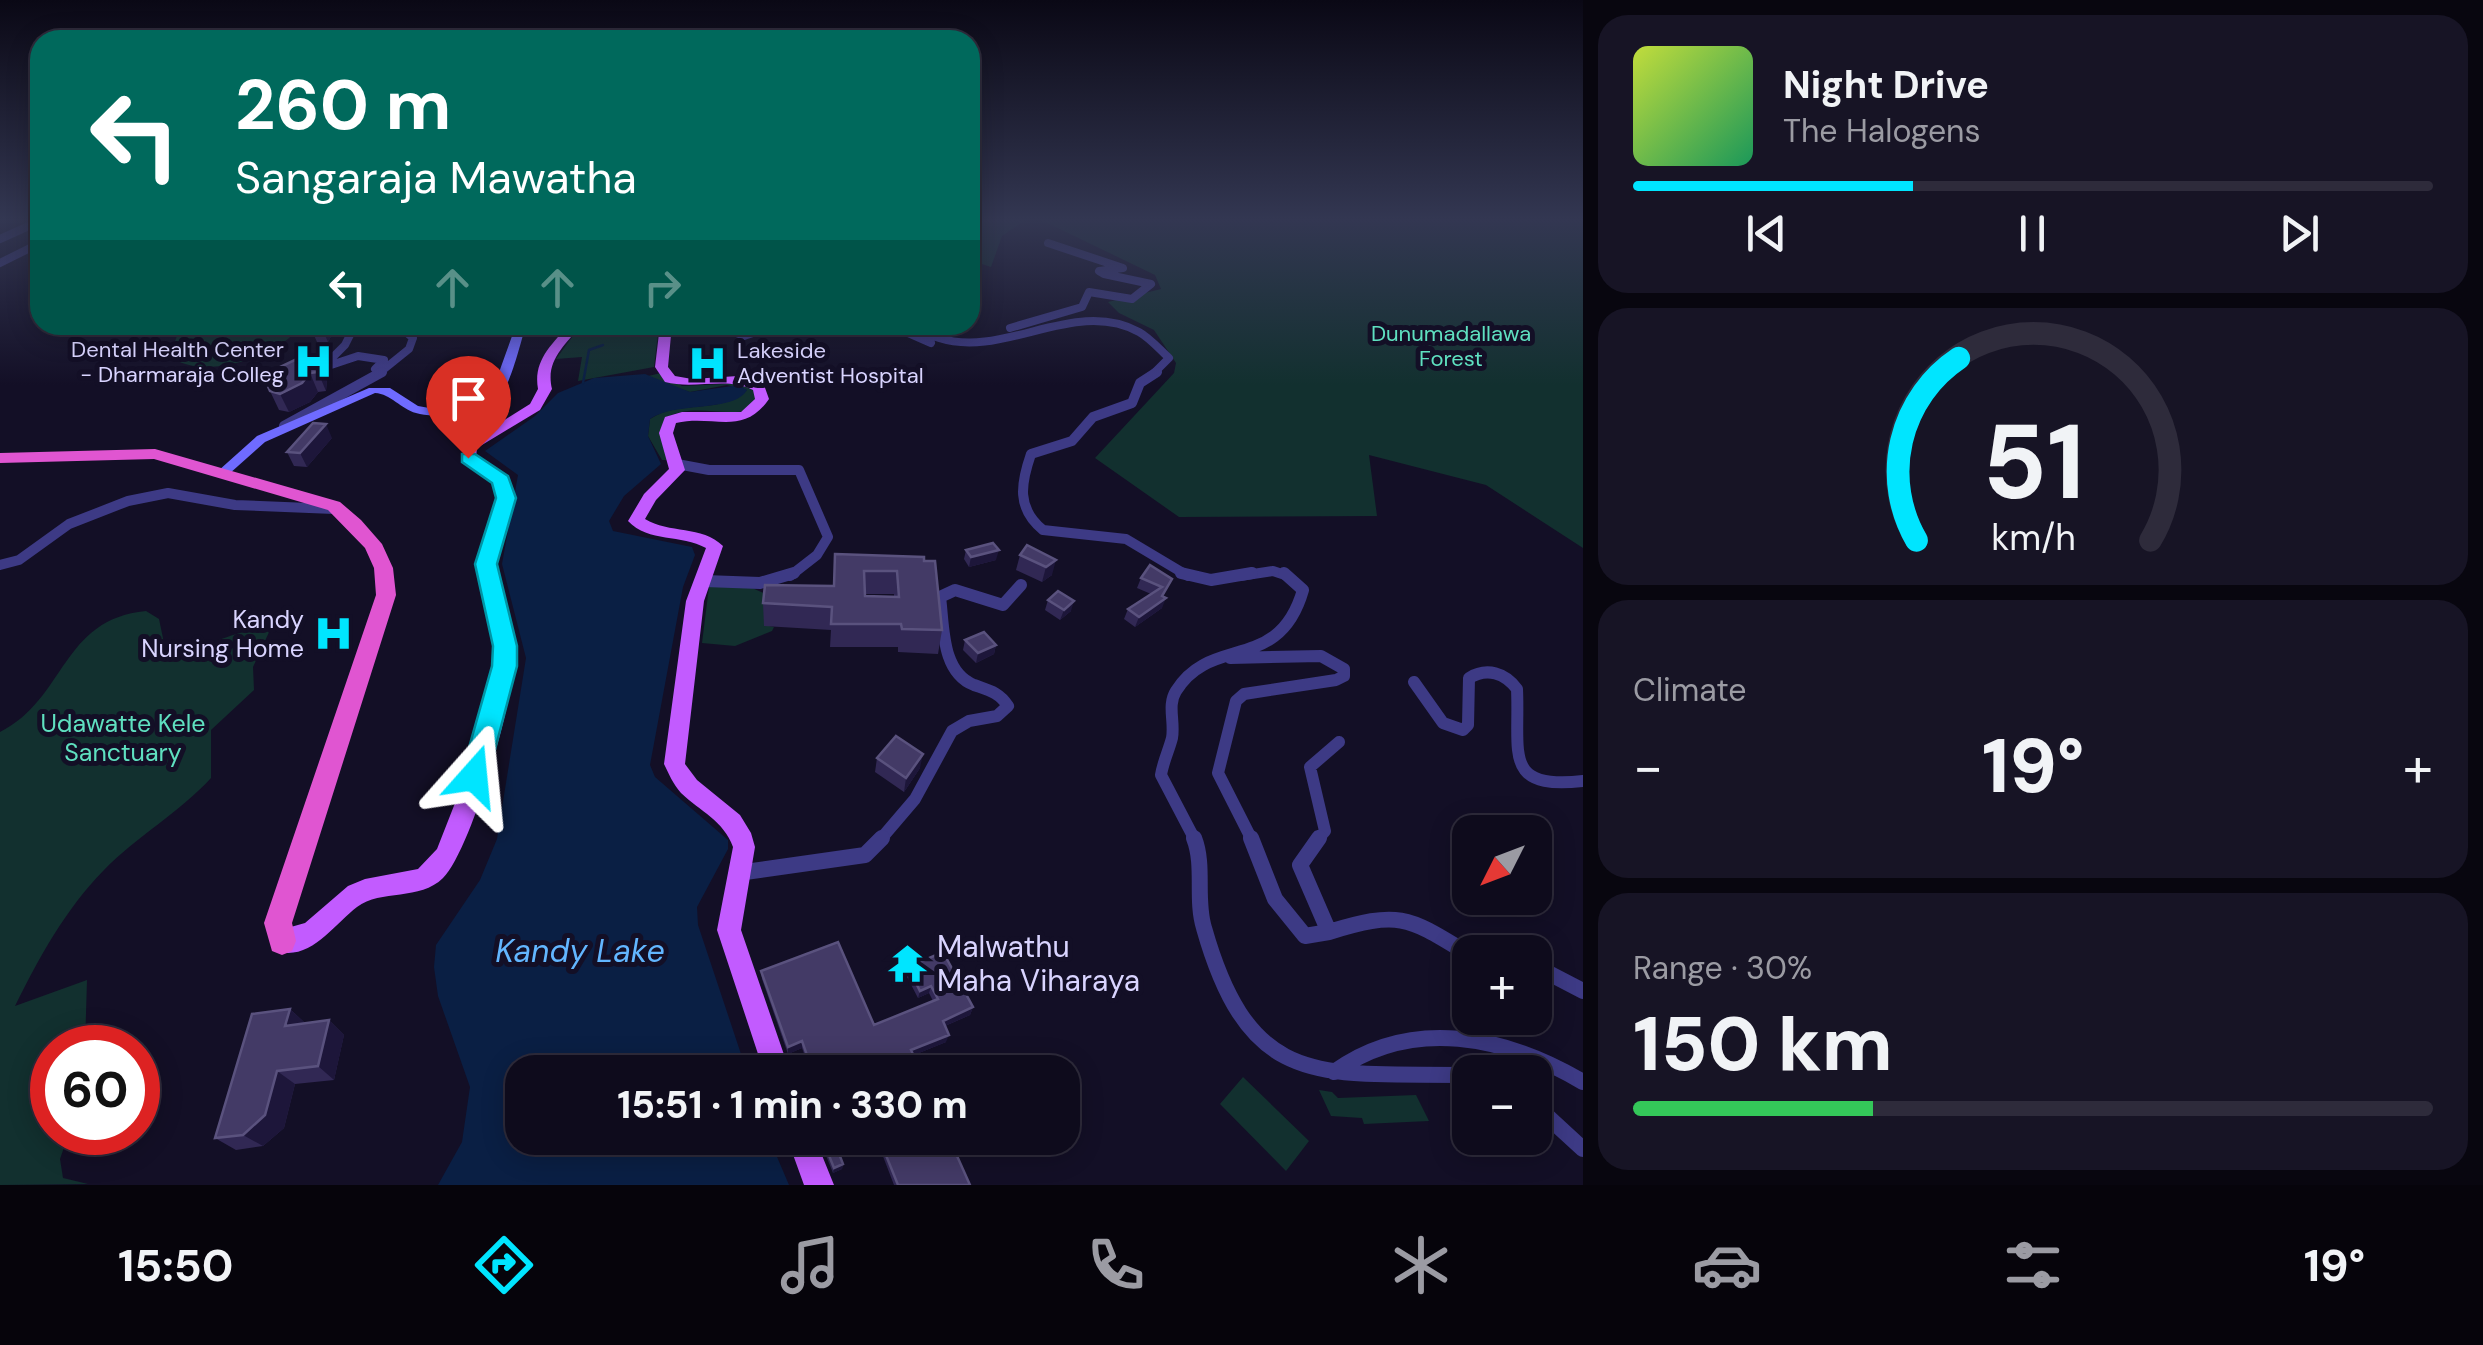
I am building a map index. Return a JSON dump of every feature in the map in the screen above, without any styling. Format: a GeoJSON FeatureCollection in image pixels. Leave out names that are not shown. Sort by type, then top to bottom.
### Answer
{"type":"FeatureCollection","features":[{"type":"Feature","properties":{"kind":"highway"},"geometry":{"type":"LineString","coordinates":[[0,458],[143,453],[233,474],[338,509],[385,563],[386,595],[278,923],[277,933],[282,941]]}},
{"type":"Feature","properties":{"kind":"main road"},"geometry":{"type":"LineString","coordinates":[[233,474],[257,442],[378,389],[429,412],[451,410],[492,395],[498,391],[518,335]]}},
{"type":"Feature","properties":{"kind":"main road"},"geometry":{"type":"LineString","coordinates":[[282,941],[306,937],[361,891],[416,881],[436,870],[450,847],[487,740],[505,666],[505,646],[486,564],[506,498],[501,480],[468,458],[470,446],[536,408],[545,389],[542,375],[547,358],[565,335]]}},
{"type":"Feature","properties":{"kind":"main road"},"geometry":{"type":"LineString","coordinates":[[665,335],[661,367],[670,378],[694,384],[744,380],[759,388],[762,399],[753,412],[739,418],[694,414],[670,420],[666,434],[677,464],[674,476],[650,497],[636,521],[646,528],[710,541],[716,552],[695,601],[674,764],[686,784],[717,807],[742,834],[730,930],[771,1055]]}},
{"type":"Feature","properties":{"kind":"main road"},"geometry":{"type":"LineString","coordinates":[[808,1155],[819,1185]]}},
{"type":"Feature","properties":{"kind":"street"},"geometry":{"type":"LineString","coordinates":[[914,335],[938,345],[969,346],[998,337],[1018,324],[1082,307],[1089,292],[1132,299],[1151,284],[1105,274]]}},
{"type":"Feature","properties":{"kind":"street"},"geometry":{"type":"LineString","coordinates":[[930,335],[940,340],[998,337],[1118,323],[1142,330],[1168,358],[1166,366],[1140,383],[1132,404],[1088,420],[1072,441],[1032,454],[1020,486],[1037,526],[1048,535],[1115,536],[1169,571],[1186,577],[1214,580],[1268,571],[1299,582],[1303,590],[1296,619],[1280,636],[1257,650],[1209,660],[1176,689],[1171,702],[1173,735],[1161,775],[1181,806],[1198,848],[1202,924],[1227,996],[1261,1044],[1285,1059],[1334,1072],[1452,1074]]}},
{"type":"Feature","properties":{"kind":"street"},"geometry":{"type":"LineString","coordinates":[[350,335],[322,368],[330,369],[358,356],[384,360],[366,380]]}},
{"type":"Feature","properties":{"kind":"street"},"geometry":{"type":"LineString","coordinates":[[272,434],[412,349],[410,335]]}},
{"type":"Feature","properties":{"kind":"street"},"geometry":{"type":"LineString","coordinates":[[677,464],[709,470],[798,470],[828,537],[804,567],[766,586],[705,581]]}},
{"type":"Feature","properties":{"kind":"street"},"geometry":{"type":"LineString","coordinates":[[0,565],[19,560],[61,527],[154,496],[191,494],[236,505],[338,509]]}},
{"type":"Feature","properties":{"kind":"street"},"geometry":{"type":"LineString","coordinates":[[738,872],[865,855],[871,850],[915,799],[952,730],[969,721],[997,716],[1008,706],[999,693],[970,684],[956,672],[942,593],[955,590],[1003,605],[1021,584]]}},
{"type":"Feature","properties":{"kind":"street"},"geometry":{"type":"LineString","coordinates":[[1221,656],[1262,663],[1318,655],[1344,669],[1344,676],[1336,680],[1244,694],[1236,700],[1218,772],[1295,929],[1305,936],[1392,914],[1434,930],[1452,943]]}},
{"type":"Feature","properties":{"kind":"street"},"geometry":{"type":"LineString","coordinates":[[1414,682],[1443,722],[1463,730],[1468,724],[1468,678],[1484,671],[1502,675],[1517,689],[1520,764],[1527,778],[1546,785],[1583,781]]}},
{"type":"Feature","properties":{"kind":"street"},"geometry":{"type":"LineString","coordinates":[[1329,932],[1300,865],[1302,856],[1325,831],[1310,767],[1340,742]]}},
{"type":"Feature","properties":{"kind":"street"},"geometry":{"type":"LineString","coordinates":[[1552,975],[1583,991]]}},
{"type":"Feature","properties":{"kind":"street"},"geometry":{"type":"LineString","coordinates":[[1334,1072],[1362,1049],[1448,1036],[1534,1055],[1583,1082]]}},
{"type":"Feature","properties":{"kind":"street"},"geometry":{"type":"LineString","coordinates":[[1552,1121],[1583,1149]]}},
{"type":"Feature","properties":{"kind":"green space","name":"Dunumadallawa Forest"},"geometry":{"type":"Polygon","coordinates":[[[1583,274],[1583,548],[1486,485],[1369,455],[1377,516],[1179,517],[1095,458],[1174,373],[1176,363],[1154,330],[1119,313],[1108,302],[1161,289],[1155,275],[1583,274]]]}},
{"type":"Feature","properties":{"kind":"green space"},"geometry":{"type":"Polygon","coordinates":[[[177,335],[292,335],[258,356],[218,366],[199,367],[170,355],[177,335]]]}},
{"type":"Feature","properties":{"kind":"green space"},"geometry":{"type":"Polygon","coordinates":[[[574,335],[658,335],[654,367],[578,381],[582,357],[556,359],[574,335]]]}},
{"type":"Feature","properties":{"kind":"green space"},"geometry":{"type":"Polygon","coordinates":[[[661,373],[682,386],[746,383],[757,393],[751,410],[698,410],[667,417],[672,460],[662,460],[648,436],[650,419],[674,410],[726,402],[747,390],[727,385],[690,392],[644,377],[661,373]]]}},
{"type":"Feature","properties":{"kind":"green space"},"geometry":{"type":"Polygon","coordinates":[[[709,587],[750,587],[766,594],[764,625],[774,627],[772,631],[735,646],[702,643],[709,587]]]}},
{"type":"Feature","properties":{"kind":"green space","name":"Udawatte Kele Sanctuary"},"geometry":{"type":"Polygon","coordinates":[[[146,611],[159,619],[164,643],[175,652],[251,630],[270,630],[253,667],[254,690],[211,730],[211,778],[90,885],[54,934],[15,1006],[87,980],[86,1025],[30,1025],[30,1155],[61,1155],[63,1178],[88,1184],[0,1185],[0,732],[22,718],[39,700],[80,644],[118,617],[146,611]]]}},
{"type":"Feature","properties":{"kind":"green space"},"geometry":{"type":"Polygon","coordinates":[[[1243,1077],[1309,1141],[1286,1171],[1220,1104],[1243,1077]]]}},
{"type":"Feature","properties":{"kind":"green space"},"geometry":{"type":"Polygon","coordinates":[[[1319,1090],[1332,1092],[1338,1098],[1416,1095],[1429,1121],[1364,1124],[1362,1118],[1331,1116],[1319,1090]]]}},
{"type":"Feature","properties":{"kind":"water","name":"Kandy Lake"},"geometry":{"type":"Polygon","coordinates":[[[645,374],[690,392],[739,385],[747,390],[730,402],[674,410],[650,419],[648,436],[661,464],[624,496],[609,521],[613,531],[692,547],[695,555],[683,587],[650,765],[655,777],[728,840],[728,849],[697,907],[698,925],[741,1055],[505,1055],[505,1155],[776,1155],[789,1185],[438,1185],[462,1142],[470,1087],[438,996],[436,945],[480,880],[497,839],[526,658],[502,564],[518,475],[485,451],[535,416],[558,393],[594,378],[645,374]]]}},
{"type":"Feature","properties":{"kind":"building"},"geometry":{"type":"Polygon","coordinates":[[[299,358],[299,365],[319,362],[318,372],[310,373],[302,383],[280,394],[270,391],[263,375],[299,358]]]}},
{"type":"Feature","properties":{"kind":"building"},"geometry":{"type":"Polygon","coordinates":[[[313,423],[326,424],[300,453],[287,452],[313,423]]]}},
{"type":"Feature","properties":{"kind":"building"},"geometry":{"type":"Polygon","coordinates":[[[993,543],[999,550],[971,557],[966,550],[993,543]]]}},
{"type":"Feature","properties":{"kind":"building"},"geometry":{"type":"Polygon","coordinates":[[[1027,545],[1056,560],[1046,567],[1020,555],[1027,545]]]}},
{"type":"Feature","properties":{"kind":"building"},"geometry":{"type":"Polygon","coordinates":[[[835,554],[924,557],[924,561],[935,561],[942,630],[902,629],[901,624],[831,624],[832,607],[763,603],[765,585],[834,586],[835,554]],[[864,571],[865,596],[899,597],[897,571],[864,571]]]}},
{"type":"Feature","properties":{"kind":"building"},"geometry":{"type":"Polygon","coordinates":[[[1150,565],[1172,579],[1162,596],[1166,598],[1139,617],[1128,609],[1162,587],[1141,578],[1150,565]]]}},
{"type":"Feature","properties":{"kind":"building"},"geometry":{"type":"Polygon","coordinates":[[[1058,591],[1074,601],[1064,610],[1048,600],[1058,591]]]}},
{"type":"Feature","properties":{"kind":"building"},"geometry":{"type":"Polygon","coordinates":[[[984,632],[996,645],[978,653],[965,640],[984,632]]]}},
{"type":"Feature","properties":{"kind":"building"},"geometry":{"type":"Polygon","coordinates":[[[896,736],[923,754],[906,778],[877,758],[896,736]]]}},
{"type":"Feature","properties":{"kind":"building"},"geometry":{"type":"Polygon","coordinates":[[[838,942],[874,1025],[938,999],[931,986],[920,991],[908,967],[943,952],[973,1007],[943,1021],[949,1035],[911,1050],[913,1055],[807,1055],[802,1041],[788,1047],[761,971],[838,942]]]}},
{"type":"Feature","properties":{"kind":"building"},"geometry":{"type":"Polygon","coordinates":[[[290,1009],[285,1026],[329,1020],[318,1066],[277,1071],[265,1115],[243,1135],[215,1138],[252,1014],[290,1009]]]}},
{"type":"Feature","properties":{"kind":"building"},"geometry":{"type":"Polygon","coordinates":[[[829,1155],[840,1155],[843,1164],[834,1168],[829,1155]]]}},
{"type":"Feature","properties":{"kind":"building"},"geometry":{"type":"Polygon","coordinates":[[[886,1155],[957,1155],[970,1185],[898,1185],[886,1155]]]}},
{"type":"Feature","properties":{"kind":"waterway"},"geometry":{"type":"LineString","coordinates":[[583,383],[589,350],[603,345]]}},
{"type":"Feature","properties":{"kind":"place","name":"Dental Health Center - Dharmaraja Colleg"},"geometry":{"type":"Point","coordinates":[314,362]}},
{"type":"Feature","properties":{"kind":"place","name":"Lakeside Adventist Hospital"},"geometry":{"type":"Point","coordinates":[707,363]}},
{"type":"Feature","properties":{"kind":"place","name":"Kandy Nursing Home"},"geometry":{"type":"Point","coordinates":[334,633]}},
{"type":"Feature","properties":{"kind":"place","name":"Malwathu Maha Viharaya"},"geometry":{"type":"Point","coordinates":[907,964]}},
{"type":"Feature","properties":{"kind":"route"},"geometry":{"type":"LineString","coordinates":[[468,458],[501,480],[506,498],[486,564],[505,646],[505,666],[474,776]]}}]}
